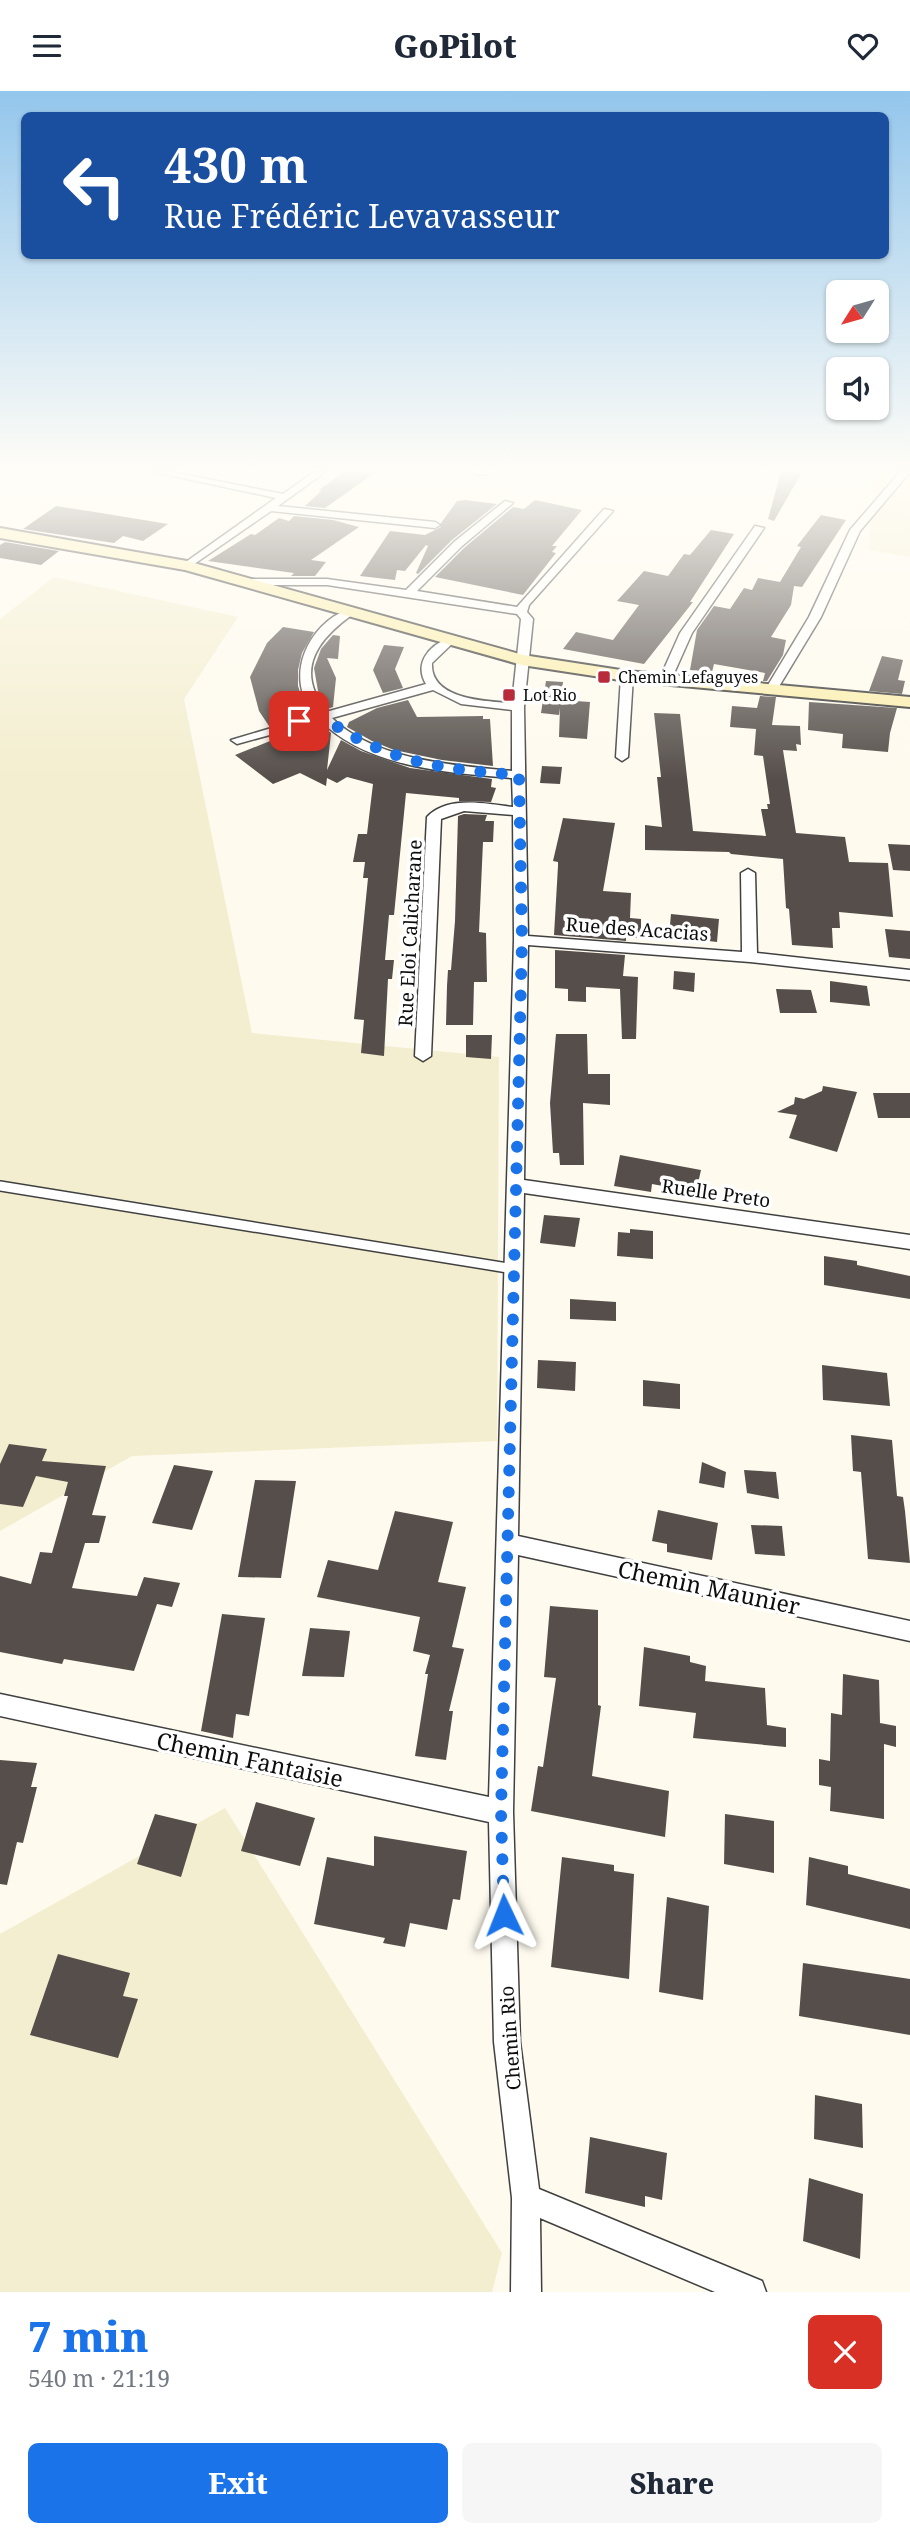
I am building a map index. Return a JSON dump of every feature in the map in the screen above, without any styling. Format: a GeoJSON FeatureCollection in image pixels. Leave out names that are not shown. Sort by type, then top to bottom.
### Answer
{"type":"FeatureCollection","features":[{"type":"Feature","properties":{"kind":"main road"},"geometry":{"type":"LineString","coordinates":[[219,575],[522,660],[627,676],[910,702]]}},
{"type":"Feature","properties":{"kind":"street"},"geometry":{"type":"LineString","coordinates":[[409,593],[427,575]]}},
{"type":"Feature","properties":{"kind":"street"},"geometry":{"type":"LineString","coordinates":[[521,612],[524,604],[550,575]]}},
{"type":"Feature","properties":{"kind":"street"},"geometry":{"type":"LineString","coordinates":[[665,680],[685,633],[726,575]]}},
{"type":"Feature","properties":{"kind":"street"},"geometry":{"type":"LineString","coordinates":[[771,690],[815,617],[834,575]]}},
{"type":"Feature","properties":{"kind":"street"},"geometry":{"type":"LineString","coordinates":[[246,582],[327,582],[521,612],[527,619],[522,660]]}},
{"type":"Feature","properties":{"kind":"street"},"geometry":{"type":"LineString","coordinates":[[349,611],[325,628],[310,650],[304,672],[308,697],[320,715],[345,733],[396,757],[449,769],[519,775]]}},
{"type":"Feature","properties":{"kind":"street"},"geometry":{"type":"LineString","coordinates":[[449,641],[431,651],[425,662],[426,674],[434,686],[449,695],[479,704],[519,707]]}},
{"type":"Feature","properties":{"kind":"street","name":"Chemin Rio"},"geometry":{"type":"LineString","coordinates":[[522,660],[519,707],[522,940],[501,1812],[507,2042],[526,2198],[526,2292]]}},
{"type":"Feature","properties":{"kind":"street"},"geometry":{"type":"LineString","coordinates":[[622,757],[627,676]]}},
{"type":"Feature","properties":{"kind":"street"},"geometry":{"type":"LineString","coordinates":[[237,740],[320,715],[434,686]]}},
{"type":"Feature","properties":{"kind":"street","name":"Rue Eloi Calicharane"},"geometry":{"type":"LineString","coordinates":[[424,1056],[434,817],[442,810],[453,807],[520,812]]}},
{"type":"Feature","properties":{"kind":"street"},"geometry":{"type":"LineString","coordinates":[[748,873],[750,957]]}},
{"type":"Feature","properties":{"kind":"street","name":"Rue des Acacias"},"geometry":{"type":"LineString","coordinates":[[522,940],[750,957],[910,975]]}},
{"type":"Feature","properties":{"kind":"street","name":"Ruelle Preto"},"geometry":{"type":"LineString","coordinates":[[515,1185],[910,1243]]}},
{"type":"Feature","properties":{"kind":"street","name":"Chemin Maunier"},"geometry":{"type":"LineString","coordinates":[[508,1543],[910,1632]]}},
{"type":"Feature","properties":{"kind":"street","name":"Chemin Fantaisie"},"geometry":{"type":"LineString","coordinates":[[0,1705],[501,1812]]}},
{"type":"Feature","properties":{"kind":"street"},"geometry":{"type":"LineString","coordinates":[[526,2198],[751,2292]]}},
{"type":"Feature","properties":{"kind":"lane"},"geometry":{"type":"LineString","coordinates":[[0,1185],[514,1269]]}},
{"type":"Feature","properties":{"kind":"shaded area"},"geometry":{"type":"Polygon","coordinates":[[[54,577],[238,617],[184,699],[252,1033],[499,1057],[497,1441],[132,1456],[0,1531],[0,619],[54,577]]]}},
{"type":"Feature","properties":{"kind":"shaded area"},"geometry":{"type":"Polygon","coordinates":[[[225,1808],[502,2253],[492,2292],[0,2292],[0,1934],[225,1808]]]}},
{"type":"Feature","properties":{"kind":"building"},"geometry":{"type":"Polygon","coordinates":[[[292,575],[316,575],[315,576],[292,575]]]}},
{"type":"Feature","properties":{"kind":"building"},"geometry":{"type":"Polygon","coordinates":[[[361,575],[396,575],[395,580],[361,575]]]}},
{"type":"Feature","properties":{"kind":"building"},"geometry":{"type":"Polygon","coordinates":[[[437,575],[539,575],[523,595],[435,577],[437,575]]]}},
{"type":"Feature","properties":{"kind":"building"},"geometry":{"type":"Polygon","coordinates":[[[641,575],[708,575],[690,602],[693,602],[644,664],[563,649],[576,632],[613,640],[639,605],[617,601],[641,575]]]}},
{"type":"Feature","properties":{"kind":"building"},"geometry":{"type":"Polygon","coordinates":[[[784,575],[810,575],[802,587],[794,586],[791,605],[771,637],[786,640],[783,655],[767,681],[763,681],[765,673],[714,664],[712,672],[690,670],[697,630],[714,606],[730,609],[744,588],[752,590],[758,578],[780,582],[784,575]]]}},
{"type":"Feature","properties":{"kind":"building"},"geometry":{"type":"Polygon","coordinates":[[[283,627],[314,632],[302,653],[298,670],[298,686],[311,713],[269,726],[259,711],[250,677],[267,643],[283,627]]]}},
{"type":"Feature","properties":{"kind":"building"},"geometry":{"type":"Polygon","coordinates":[[[333,635],[340,636],[338,659],[327,658],[336,678],[333,707],[327,709],[318,691],[314,668],[321,649],[333,635]]]}},
{"type":"Feature","properties":{"kind":"building"},"geometry":{"type":"Polygon","coordinates":[[[384,645],[404,647],[395,669],[403,688],[383,693],[373,670],[384,645]]]}},
{"type":"Feature","properties":{"kind":"building"},"geometry":{"type":"Polygon","coordinates":[[[882,656],[903,660],[898,680],[905,681],[902,694],[869,691],[882,656]]]}},
{"type":"Feature","properties":{"kind":"building"},"geometry":{"type":"Polygon","coordinates":[[[546,681],[563,682],[561,700],[590,702],[587,739],[559,737],[560,708],[559,715],[541,713],[546,681]]]}},
{"type":"Feature","properties":{"kind":"building"},"geometry":{"type":"Polygon","coordinates":[[[760,696],[776,697],[772,725],[800,726],[801,745],[796,744],[797,751],[783,750],[796,833],[845,837],[849,862],[888,863],[893,917],[839,912],[840,928],[832,928],[833,948],[792,945],[789,909],[786,908],[783,859],[729,852],[645,850],[645,825],[662,827],[657,777],[661,777],[654,713],[680,714],[693,831],[766,836],[761,809],[768,809],[767,804],[770,804],[763,756],[754,755],[756,729],[730,727],[732,706],[757,708],[760,696]]]}},
{"type":"Feature","properties":{"kind":"building"},"geometry":{"type":"Polygon","coordinates":[[[408,700],[417,717],[483,716],[483,719],[490,719],[493,766],[442,760],[394,750],[347,727],[349,722],[377,708],[408,700]]]}},
{"type":"Feature","properties":{"kind":"building"},"geometry":{"type":"Polygon","coordinates":[[[809,702],[897,708],[888,752],[842,748],[843,734],[808,730],[809,702]]]}},
{"type":"Feature","properties":{"kind":"building"},"geometry":{"type":"Polygon","coordinates":[[[320,724],[331,733],[327,770],[341,740],[361,751],[410,768],[492,779],[491,787],[496,788],[491,802],[459,801],[459,798],[406,793],[394,915],[389,915],[385,960],[394,960],[392,979],[388,979],[384,1056],[361,1053],[364,1020],[354,1019],[368,878],[363,878],[365,862],[353,862],[358,834],[367,834],[373,784],[347,777],[337,783],[327,778],[326,786],[300,773],[273,784],[235,755],[275,739],[274,737],[320,724]]]}},
{"type":"Feature","properties":{"kind":"building"},"geometry":{"type":"Polygon","coordinates":[[[542,766],[562,767],[560,784],[540,783],[542,766]]]}},
{"type":"Feature","properties":{"kind":"building"},"geometry":{"type":"Polygon","coordinates":[[[487,815],[485,821],[494,821],[493,842],[483,842],[479,932],[486,933],[487,982],[474,982],[473,1025],[446,1025],[448,970],[451,970],[455,921],[458,816],[487,815]]]}},
{"type":"Feature","properties":{"kind":"building"},"geometry":{"type":"Polygon","coordinates":[[[563,818],[615,823],[603,891],[631,893],[630,918],[641,919],[641,938],[626,937],[626,941],[554,935],[558,862],[553,861],[563,818]]]}},
{"type":"Feature","properties":{"kind":"building"},"geometry":{"type":"Polygon","coordinates":[[[888,844],[910,845],[910,871],[893,870],[888,844]]]}},
{"type":"Feature","properties":{"kind":"building"},"geometry":{"type":"Polygon","coordinates":[[[671,914],[719,919],[717,942],[669,936],[671,914]]]}},
{"type":"Feature","properties":{"kind":"building"},"geometry":{"type":"Polygon","coordinates":[[[885,929],[910,931],[910,959],[889,957],[885,929]]]}},
{"type":"Feature","properties":{"kind":"building"},"geometry":{"type":"Polygon","coordinates":[[[555,950],[625,955],[623,976],[638,977],[636,1039],[622,1039],[620,989],[586,987],[586,1002],[568,1001],[568,989],[555,988],[555,950]]]}},
{"type":"Feature","properties":{"kind":"building"},"geometry":{"type":"Polygon","coordinates":[[[674,971],[695,973],[694,992],[673,989],[674,971]]]}},
{"type":"Feature","properties":{"kind":"building"},"geometry":{"type":"Polygon","coordinates":[[[830,981],[867,986],[870,1006],[830,1002],[830,981]]]}},
{"type":"Feature","properties":{"kind":"building"},"geometry":{"type":"Polygon","coordinates":[[[776,989],[811,990],[817,1013],[780,1013],[776,989]]]}},
{"type":"Feature","properties":{"kind":"building"},"geometry":{"type":"Polygon","coordinates":[[[556,1034],[587,1034],[588,1074],[610,1074],[610,1105],[583,1103],[584,1165],[560,1165],[559,1153],[553,1153],[550,1103],[556,1034]]]}},
{"type":"Feature","properties":{"kind":"building"},"geometry":{"type":"Polygon","coordinates":[[[466,1035],[492,1035],[491,1059],[466,1057],[466,1035]]]}},
{"type":"Feature","properties":{"kind":"building"},"geometry":{"type":"Polygon","coordinates":[[[823,1086],[857,1092],[837,1152],[789,1138],[797,1115],[777,1112],[794,1104],[795,1097],[804,1099],[822,1091],[823,1086]]]}},
{"type":"Feature","properties":{"kind":"building"},"geometry":{"type":"Polygon","coordinates":[[[873,1093],[910,1093],[910,1118],[878,1118],[873,1093]]]}},
{"type":"Feature","properties":{"kind":"building"},"geometry":{"type":"Polygon","coordinates":[[[620,1155],[701,1170],[696,1192],[652,1184],[651,1192],[614,1186],[620,1155]]]}},
{"type":"Feature","properties":{"kind":"building"},"geometry":{"type":"Polygon","coordinates":[[[544,1215],[580,1218],[575,1247],[540,1243],[544,1215]]]}},
{"type":"Feature","properties":{"kind":"building"},"geometry":{"type":"Polygon","coordinates":[[[630,1229],[653,1231],[653,1259],[617,1256],[618,1232],[630,1233],[630,1229]]]}},
{"type":"Feature","properties":{"kind":"building"},"geometry":{"type":"Polygon","coordinates":[[[824,1256],[857,1261],[857,1265],[910,1276],[910,1299],[824,1285],[824,1256]]]}},
{"type":"Feature","properties":{"kind":"building"},"geometry":{"type":"Polygon","coordinates":[[[570,1299],[616,1302],[616,1321],[570,1319],[570,1299]]]}},
{"type":"Feature","properties":{"kind":"building"},"geometry":{"type":"Polygon","coordinates":[[[538,1360],[576,1362],[575,1391],[537,1388],[538,1360]]]}},
{"type":"Feature","properties":{"kind":"building"},"geometry":{"type":"Polygon","coordinates":[[[822,1365],[887,1373],[890,1406],[823,1400],[822,1365]]]}},
{"type":"Feature","properties":{"kind":"building"},"geometry":{"type":"Polygon","coordinates":[[[643,1380],[680,1384],[680,1409],[643,1406],[643,1380]]]}},
{"type":"Feature","properties":{"kind":"building"},"geometry":{"type":"Polygon","coordinates":[[[851,1435],[892,1440],[897,1496],[903,1497],[910,1563],[868,1559],[861,1472],[853,1471],[851,1435]]]}},
{"type":"Feature","properties":{"kind":"building"},"geometry":{"type":"Polygon","coordinates":[[[9,1444],[47,1449],[42,1461],[106,1466],[92,1515],[106,1516],[99,1543],[85,1543],[72,1588],[137,1596],[144,1577],[180,1583],[172,1607],[157,1604],[134,1671],[64,1659],[62,1664],[0,1652],[0,1576],[31,1584],[40,1552],[52,1553],[68,1496],[64,1496],[68,1482],[36,1476],[23,1507],[0,1504],[0,1464],[9,1444]]]}},
{"type":"Feature","properties":{"kind":"building"},"geometry":{"type":"Polygon","coordinates":[[[702,1462],[726,1472],[724,1488],[699,1483],[702,1462]]]}},
{"type":"Feature","properties":{"kind":"building"},"geometry":{"type":"Polygon","coordinates":[[[174,1465],[213,1471],[192,1530],[152,1523],[174,1465]]]}},
{"type":"Feature","properties":{"kind":"building"},"geometry":{"type":"Polygon","coordinates":[[[744,1470],[776,1472],[779,1499],[747,1493],[744,1470]]]}},
{"type":"Feature","properties":{"kind":"building"},"geometry":{"type":"Polygon","coordinates":[[[255,1480],[296,1481],[281,1578],[238,1577],[255,1480]]]}},
{"type":"Feature","properties":{"kind":"building"},"geometry":{"type":"Polygon","coordinates":[[[658,1510],[718,1523],[712,1560],[667,1552],[667,1544],[652,1541],[658,1510]]]}},
{"type":"Feature","properties":{"kind":"building"},"geometry":{"type":"Polygon","coordinates":[[[395,1511],[453,1522],[438,1582],[466,1587],[452,1647],[464,1649],[449,1711],[453,1711],[446,1760],[415,1756],[428,1674],[425,1674],[430,1655],[413,1651],[420,1617],[317,1597],[328,1560],[378,1570],[395,1511]]]}},
{"type":"Feature","properties":{"kind":"building"},"geometry":{"type":"Polygon","coordinates":[[[751,1525],[782,1526],[785,1556],[755,1554],[751,1525]]]}},
{"type":"Feature","properties":{"kind":"building"},"geometry":{"type":"Polygon","coordinates":[[[550,1606],[598,1610],[598,1705],[601,1706],[592,1776],[669,1791],[665,1837],[531,1811],[538,1766],[543,1767],[556,1678],[544,1677],[550,1606]]]}},
{"type":"Feature","properties":{"kind":"building"},"geometry":{"type":"Polygon","coordinates":[[[222,1614],[265,1618],[249,1716],[236,1714],[233,1738],[201,1731],[222,1614]]]}},
{"type":"Feature","properties":{"kind":"building"},"geometry":{"type":"Polygon","coordinates":[[[310,1628],[350,1631],[344,1677],[302,1676],[310,1628]]]}},
{"type":"Feature","properties":{"kind":"building"},"geometry":{"type":"Polygon","coordinates":[[[644,1647],[690,1656],[690,1662],[706,1666],[705,1681],[765,1688],[767,1725],[786,1728],[786,1747],[693,1738],[696,1713],[639,1706],[644,1647]]]}},
{"type":"Feature","properties":{"kind":"building"},"geometry":{"type":"Polygon","coordinates":[[[843,1674],[879,1680],[880,1723],[896,1726],[896,1747],[884,1744],[884,1819],[830,1811],[831,1787],[819,1785],[819,1759],[830,1761],[831,1713],[842,1715],[843,1674]]]}},
{"type":"Feature","properties":{"kind":"building"},"geometry":{"type":"Polygon","coordinates":[[[0,1760],[37,1763],[31,1787],[37,1787],[23,1843],[17,1842],[7,1885],[0,1884],[0,1760]]]}},
{"type":"Feature","properties":{"kind":"building"},"geometry":{"type":"Polygon","coordinates":[[[256,1802],[315,1818],[300,1866],[241,1851],[256,1802]]]}},
{"type":"Feature","properties":{"kind":"building"},"geometry":{"type":"Polygon","coordinates":[[[155,1814],[197,1824],[181,1877],[137,1864],[155,1814]]]}},
{"type":"Feature","properties":{"kind":"building"},"geometry":{"type":"Polygon","coordinates":[[[725,1814],[774,1821],[774,1873],[724,1864],[725,1814]]]}},
{"type":"Feature","properties":{"kind":"building"},"geometry":{"type":"Polygon","coordinates":[[[374,1836],[467,1851],[460,1900],[453,1899],[447,1930],[410,1923],[405,1947],[383,1943],[385,1938],[314,1924],[327,1857],[374,1866],[374,1836]]]}},
{"type":"Feature","properties":{"kind":"building"},"geometry":{"type":"Polygon","coordinates":[[[562,1857],[614,1865],[614,1871],[634,1874],[629,1979],[551,1967],[562,1857]]]}},
{"type":"Feature","properties":{"kind":"building"},"geometry":{"type":"Polygon","coordinates":[[[809,1857],[848,1866],[848,1874],[910,1889],[910,1929],[806,1905],[809,1857]]]}},
{"type":"Feature","properties":{"kind":"building"},"geometry":{"type":"Polygon","coordinates":[[[667,1897],[709,1906],[703,2000],[659,1992],[667,1897]]]}},
{"type":"Feature","properties":{"kind":"building"},"geometry":{"type":"Polygon","coordinates":[[[58,1954],[130,1973],[123,1996],[138,1999],[118,2058],[30,2035],[58,1954]]]}},
{"type":"Feature","properties":{"kind":"building"},"geometry":{"type":"Polygon","coordinates":[[[803,1963],[910,1979],[910,2035],[799,2016],[803,1963]]]}},
{"type":"Feature","properties":{"kind":"building"},"geometry":{"type":"Polygon","coordinates":[[[815,2095],[862,2104],[863,2148],[814,2139],[815,2095]]]}},
{"type":"Feature","properties":{"kind":"building"},"geometry":{"type":"Polygon","coordinates":[[[590,2137],[667,2153],[662,2200],[645,2196],[645,2207],[585,2193],[590,2137]]]}},
{"type":"Feature","properties":{"kind":"building"},"geometry":{"type":"Polygon","coordinates":[[[809,2178],[863,2194],[860,2259],[803,2241],[809,2178]]]}},
{"type":"Feature","properties":{"kind":"place","name":"Chemin Lefaguyes"},"geometry":{"type":"Point","coordinates":[604,677]}},
{"type":"Feature","properties":{"kind":"place","name":"Lot Rio"},"geometry":{"type":"Point","coordinates":[509,695]}},
{"type":"Feature","properties":{"kind":"route"},"geometry":{"type":"LineString","coordinates":[[299,721],[320,715],[345,733],[376,750],[396,757],[449,769],[519,775],[522,940],[501,1812],[504,1915]]}}]}
